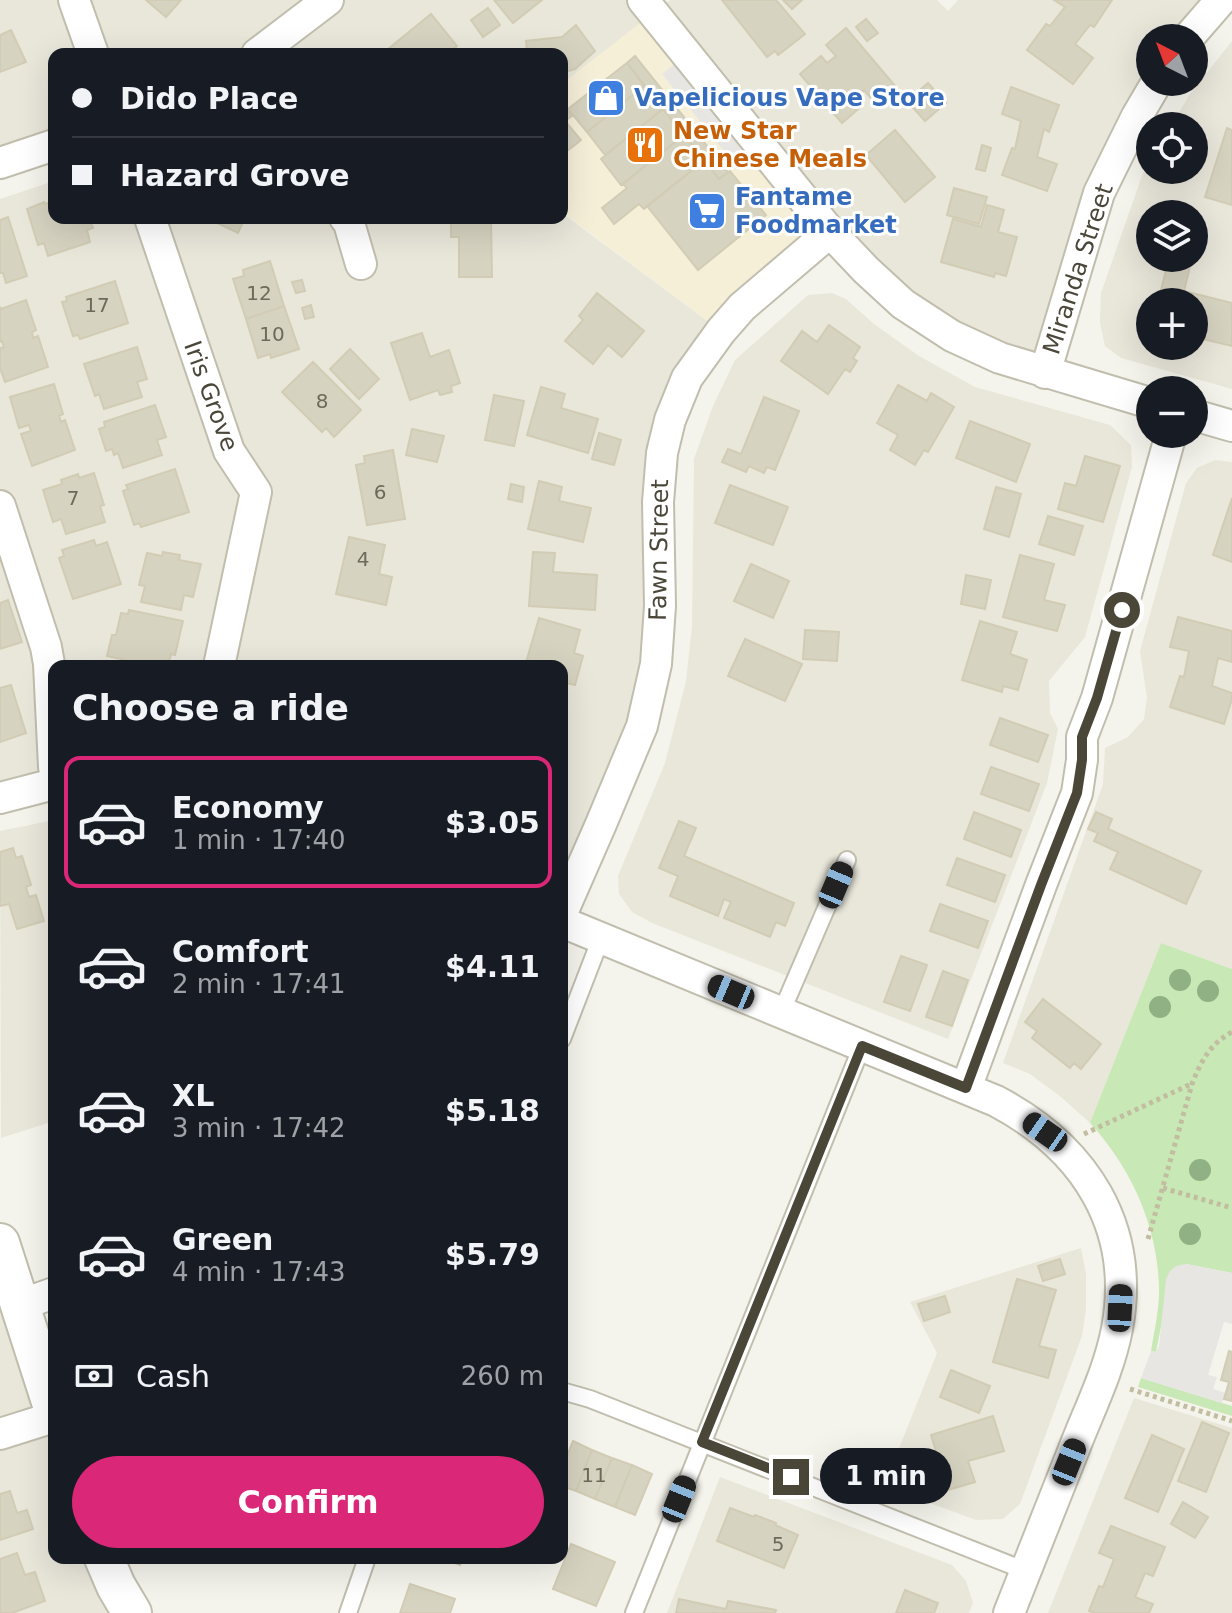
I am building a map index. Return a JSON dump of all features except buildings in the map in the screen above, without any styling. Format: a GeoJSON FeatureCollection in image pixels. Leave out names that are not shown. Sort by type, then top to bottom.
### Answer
{"type":"FeatureCollection","features":[{"type":"Feature","properties":{"kind":"street"},"geometry":{"type":"LineString","coordinates":[[74,0],[91,48]]}},
{"type":"Feature","properties":{"kind":"street"},"geometry":{"type":"LineString","coordinates":[[265,48],[328,0]]}},
{"type":"Feature","properties":{"kind":"street"},"geometry":{"type":"LineString","coordinates":[[643,0],[830,232],[903,304],[952,336],[1000,358],[1136,399]]}},
{"type":"Feature","properties":{"kind":"street"},"geometry":{"type":"LineString","coordinates":[[1200,24],[1221,0]]}},
{"type":"Feature","properties":{"kind":"street","name":"Miranda Street"},"geometry":{"type":"LineString","coordinates":[[1045,373],[1099,193],[1149,96]]}},
{"type":"Feature","properties":{"kind":"street"},"geometry":{"type":"LineString","coordinates":[[0,163],[48,147]]}},
{"type":"Feature","properties":{"kind":"street","name":"Iris Grove"},"geometry":{"type":"LineString","coordinates":[[152,224],[229,451],[256,492],[220,660]]}},
{"type":"Feature","properties":{"kind":"street"},"geometry":{"type":"LineString","coordinates":[[347,224],[361,264]]}},
{"type":"Feature","properties":{"kind":"street","name":"Fawn Street"},"geometry":{"type":"LineString","coordinates":[[568,899],[642,726],[656,664],[660,606],[658,502],[662,453],[670,420],[687,378],[721,331],[742,307],[830,232]]}},
{"type":"Feature","properties":{"kind":"street"},"geometry":{"type":"LineString","coordinates":[[1208,419],[1232,426]]}},
{"type":"Feature","properties":{"kind":"street"},"geometry":{"type":"LineString","coordinates":[[966,1088],[1077,793],[1082,737],[1097,698],[1167,448]]}},
{"type":"Feature","properties":{"kind":"street"},"geometry":{"type":"LineString","coordinates":[[0,506],[48,660]]}},
{"type":"Feature","properties":{"kind":"street"},"geometry":{"type":"LineString","coordinates":[[0,798],[48,786]]}},
{"type":"Feature","properties":{"kind":"street"},"geometry":{"type":"LineString","coordinates":[[568,924],[996,1101],[1045,1132],[1060,1145],[1088,1180],[1102,1203],[1119,1254],[1121,1280],[1117,1332],[1101,1381],[1009,1613]]}},
{"type":"Feature","properties":{"kind":"street"},"geometry":{"type":"LineString","coordinates":[[0,1243],[37,1299],[48,1371]]}},
{"type":"Feature","properties":{"kind":"street"},"geometry":{"type":"LineString","coordinates":[[0,1434],[48,1419]]}},
{"type":"Feature","properties":{"kind":"street"},"geometry":{"type":"LineString","coordinates":[[107,1564],[132,1613]]}},
{"type":"Feature","properties":{"kind":"lane"},"geometry":{"type":"LineString","coordinates":[[781,1013],[847,860]]}},
{"type":"Feature","properties":{"kind":"lane"},"geometry":{"type":"LineString","coordinates":[[568,1023],[601,938]]}},
{"type":"Feature","properties":{"kind":"lane"},"geometry":{"type":"LineString","coordinates":[[634,1613],[862,1046]]}},
{"type":"Feature","properties":{"kind":"lane"},"geometry":{"type":"LineString","coordinates":[[568,1393],[702,1442],[1026,1571]]}},
{"type":"Feature","properties":{"kind":"lane"},"geometry":{"type":"LineString","coordinates":[[348,1613],[365,1564]]}},
{"type":"Feature","properties":{"kind":"path"},"geometry":{"type":"LineString","coordinates":[[1148,1239],[1192,1084],[1206,1052],[1232,1032]]}},
{"type":"Feature","properties":{"kind":"path"},"geometry":{"type":"LineString","coordinates":[[1060,1145],[1192,1084]]}},
{"type":"Feature","properties":{"kind":"path"},"geometry":{"type":"LineString","coordinates":[[1163,1188],[1232,1208]]}},
{"type":"Feature","properties":{"kind":"path"},"geometry":{"type":"LineString","coordinates":[[1101,1381],[1232,1421]]}},
{"type":"Feature","properties":{"kind":"shaded area"},"geometry":{"type":"Polygon","coordinates":[[[0,0],[643,0],[654,13],[568,79],[568,48],[48,48],[48,147],[0,163],[0,0]]]}},
{"type":"Feature","properties":{"kind":"shaded area"},"geometry":{"type":"Polygon","coordinates":[[[670,0],[937,0],[948,11],[958,0],[1221,0],[1200,24],[1136,24],[1136,96],[1145,96],[1139,112],[1136,112],[1136,121],[1045,373],[903,304],[654,13],[670,0]]]}},
{"type":"Feature","properties":{"kind":"shaded area"},"geometry":{"type":"Polygon","coordinates":[[[653,13],[830,232],[721,331],[568,216],[568,79],[653,13]]]}},
{"type":"Feature","properties":{"kind":"shaded area"},"geometry":{"type":"Polygon","coordinates":[[[1232,41],[1232,389],[1208,382],[1208,376],[1185,376],[1121,358],[1105,346],[1100,323],[1101,293],[1139,184],[1208,184],[1208,112],[1179,112],[1189,96],[1208,96],[1208,71],[1232,41]]]}},
{"type":"Feature","properties":{"kind":"shaded area"},"geometry":{"type":"Polygon","coordinates":[[[687,54],[762,147],[746,159],[722,165],[712,153],[723,150],[662,74],[687,54]]]}},
{"type":"Feature","properties":{"kind":"shaded area"},"geometry":{"type":"Polygon","coordinates":[[[48,183],[48,224],[568,224],[568,217],[721,331],[670,420],[656,664],[568,897],[568,660],[48,660],[48,786],[0,798],[0,199],[48,183]]]}},
{"type":"Feature","properties":{"kind":"shaded area"},"geometry":{"type":"Polygon","coordinates":[[[832,293],[846,299],[874,324],[919,356],[975,387],[1110,425],[1131,445],[1132,467],[1085,637],[1049,681],[1050,713],[1058,729],[1047,783],[948,1039],[652,923],[632,912],[619,894],[618,876],[665,763],[686,681],[692,626],[694,459],[713,406],[735,360],[808,295],[832,293]]]}},
{"type":"Feature","properties":{"kind":"shaded area"},"geometry":{"type":"Polygon","coordinates":[[[1215,460],[1232,462],[1232,969],[1161,943],[1090,1123],[1030,1074],[1003,1063],[1103,784],[1105,748],[1128,737],[1144,719],[1147,698],[1140,651],[1186,483],[1197,468],[1215,460]]]}},
{"type":"Feature","properties":{"kind":"shaded area"},"geometry":{"type":"Polygon","coordinates":[[[48,821],[48,1123],[1,1138],[0,831],[48,821]]]}},
{"type":"Feature","properties":{"kind":"shaded area"},"geometry":{"type":"Polygon","coordinates":[[[0,1243],[48,1392],[48,1564],[107,1564],[132,1613],[0,1613],[0,1243]]]}},
{"type":"Feature","properties":{"kind":"shaded area"},"geometry":{"type":"Polygon","coordinates":[[[1081,1248],[1086,1274],[1082,1336],[1020,1504],[1003,1519],[976,1520],[884,1486],[937,1353],[910,1302],[1081,1248]]]}},
{"type":"Feature","properties":{"kind":"shaded area"},"geometry":{"type":"Polygon","coordinates":[[[1186,1264],[1232,1273],[1232,1324],[1224,1322],[1208,1375],[1217,1377],[1213,1389],[1226,1393],[1222,1403],[1141,1378],[1151,1351],[1156,1352],[1159,1346],[1166,1279],[1176,1266],[1186,1264]]]}},
{"type":"Feature","properties":{"kind":"shaded area"},"geometry":{"type":"Polygon","coordinates":[[[1134,1398],[1232,1428],[1232,1613],[1048,1613],[1134,1398]]]}},
{"type":"Feature","properties":{"kind":"shaded area"},"geometry":{"type":"Polygon","coordinates":[[[720,1477],[952,1565],[966,1581],[973,1603],[969,1613],[667,1613],[720,1477]]]}},
{"type":"Feature","properties":{"kind":"green space"},"geometry":{"type":"Polygon","coordinates":[[[1161,943],[1232,969],[1232,1273],[1186,1264],[1164,1311],[1156,1352],[1151,1351],[1158,1303],[1158,1272],[1149,1225],[1131,1181],[1090,1123],[1161,943]]]}},
{"type":"Feature","properties":{"kind":"green space"},"geometry":{"type":"Polygon","coordinates":[[[1141,1378],[1232,1406],[1232,1416],[1138,1387],[1141,1378]]]}},
{"type":"Feature","properties":{"kind":"place","name":"Vapelicious Vape Store"},"geometry":{"type":"Point","coordinates":[606,98]}},
{"type":"Feature","properties":{"kind":"place","name":"New Star Chinese Meals"},"geometry":{"type":"Point","coordinates":[645,145]}},
{"type":"Feature","properties":{"kind":"place","name":"Fantame Foodmarket"},"geometry":{"type":"Point","coordinates":[707,211]}},
{"type":"Feature","properties":{"kind":"route"},"geometry":{"type":"LineString","coordinates":[[791,1477],[702,1442],[862,1046],[966,1088],[1077,793],[1082,737],[1097,698],[1122,610]]}}]}
